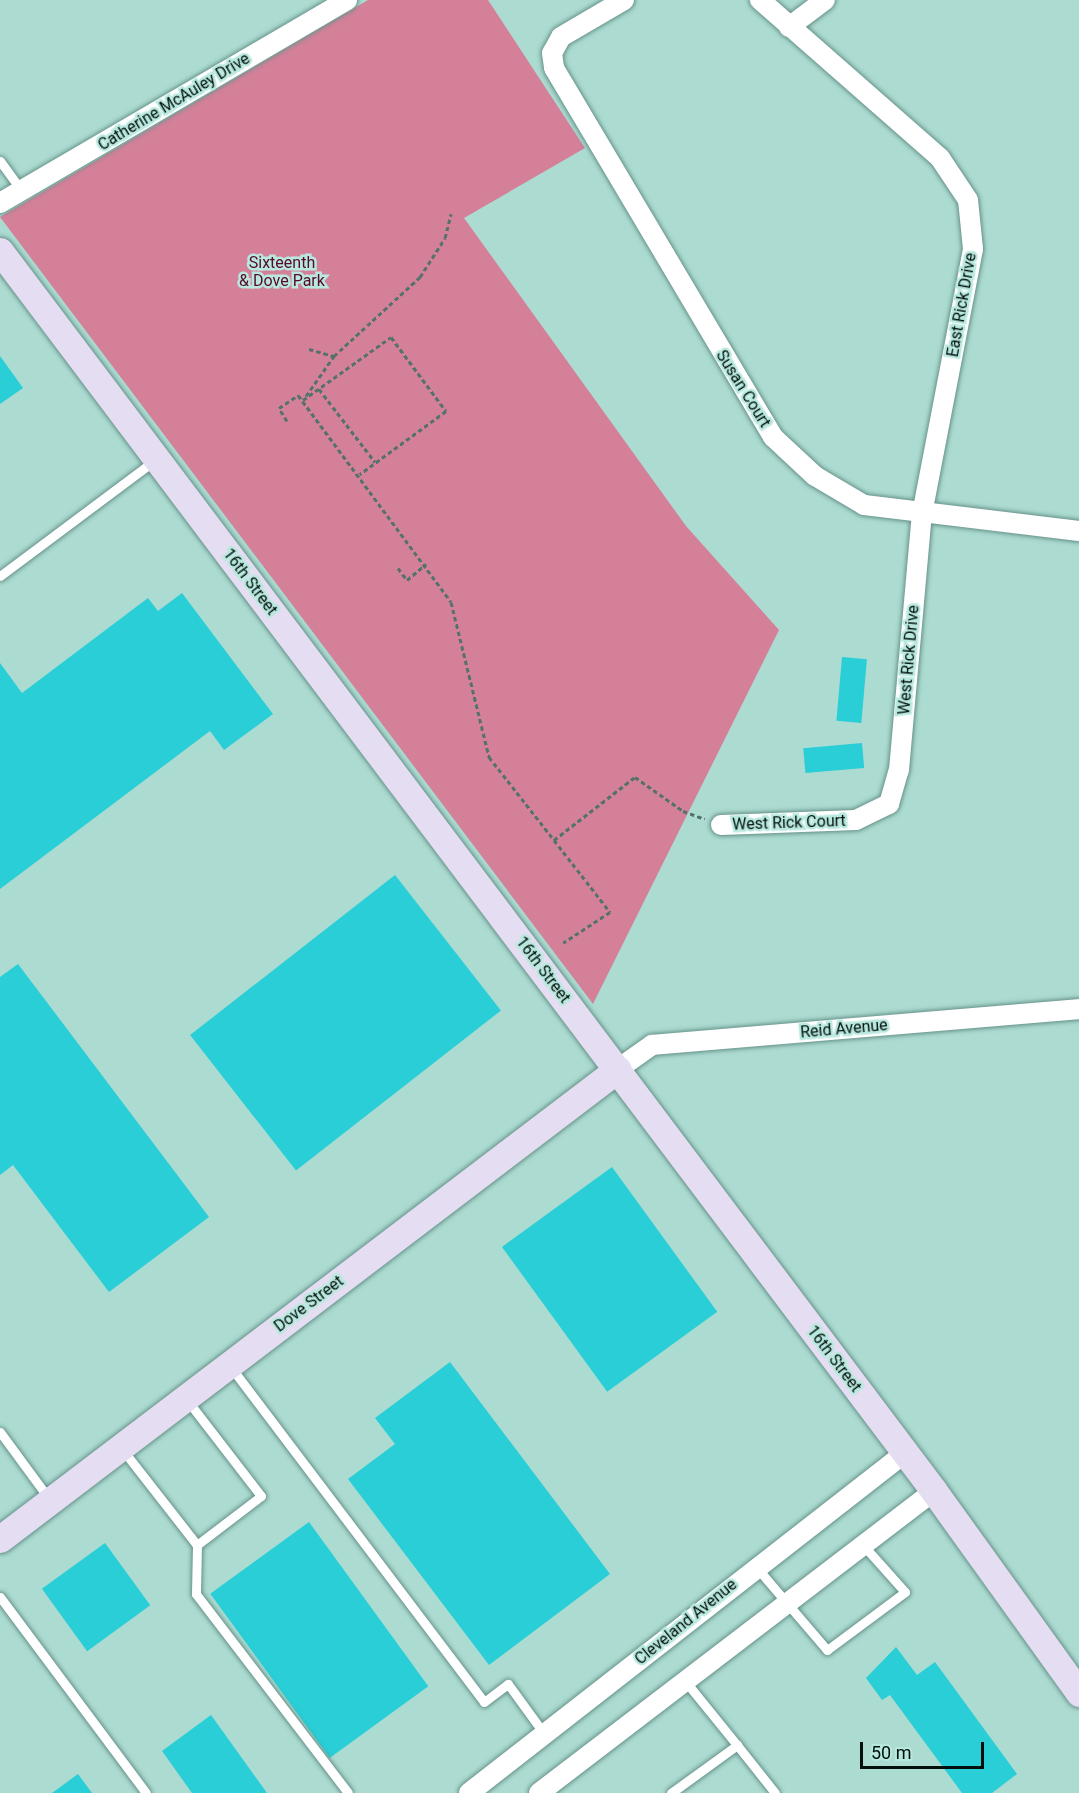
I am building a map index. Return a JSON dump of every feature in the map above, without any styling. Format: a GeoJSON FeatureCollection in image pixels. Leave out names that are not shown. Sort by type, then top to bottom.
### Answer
{"type":"FeatureCollection","features":[{"type":"Feature","properties":{"kind":"street","name":"Catherine McAuley Drive"},"geometry":{"type":"LineString","coordinates":[[0,203],[347,0]]}},
{"type":"Feature","properties":{"kind":"street","name":"Susan Court"},"geometry":{"type":"LineString","coordinates":[[624,0],[561,37],[552,53],[568,93],[773,437],[840,494],[864,505],[922,514],[1079,531]]}},
{"type":"Feature","properties":{"kind":"street","name":"East Rick Drive"},"geometry":{"type":"LineString","coordinates":[[760,0],[940,158],[968,200],[973,249],[922,514]]}},
{"type":"Feature","properties":{"kind":"street"},"geometry":{"type":"LineString","coordinates":[[789,27],[825,0]]}},
{"type":"Feature","properties":{"kind":"street","name":"16th Street"},"geometry":{"type":"LineString","coordinates":[[0,251],[934,1491],[1079,1693]]}},
{"type":"Feature","properties":{"kind":"street","name":"West Rick Drive"},"geometry":{"type":"LineString","coordinates":[[889,804],[899,770],[922,514]]}},
{"type":"Feature","properties":{"kind":"street","name":"West Rick Court"},"geometry":{"type":"LineString","coordinates":[[721,825],[856,820],[889,804]]}},
{"type":"Feature","properties":{"kind":"street","name":"Reid Avenue"},"geometry":{"type":"LineString","coordinates":[[618,1070],[652,1045],[1079,1009]]}},
{"type":"Feature","properties":{"kind":"street","name":"Dove Street"},"geometry":{"type":"LineString","coordinates":[[0,1539],[618,1070]]}},
{"type":"Feature","properties":{"kind":"street","name":"Cleveland Avenue"},"geometry":{"type":"LineString","coordinates":[[469,1793],[904,1453]]}},
{"type":"Feature","properties":{"kind":"street"},"geometry":{"type":"LineString","coordinates":[[543,1792],[934,1491]]}},
{"type":"Feature","properties":{"kind":"lane"},"geometry":{"type":"LineString","coordinates":[[0,161],[22,190]]}},
{"type":"Feature","properties":{"kind":"lane"},"geometry":{"type":"LineString","coordinates":[[0,576],[157,459]]}},
{"type":"Feature","properties":{"kind":"lane"},"geometry":{"type":"LineString","coordinates":[[229,1365],[484,1702],[508,1684],[545,1735]]}},
{"type":"Feature","properties":{"kind":"lane"},"geometry":{"type":"LineString","coordinates":[[186,1398],[261,1496],[197,1545]]}},
{"type":"Feature","properties":{"kind":"lane"},"geometry":{"type":"LineString","coordinates":[[0,1431],[51,1500]]}},
{"type":"Feature","properties":{"kind":"lane"},"geometry":{"type":"LineString","coordinates":[[121,1447],[197,1545],[196,1594],[348,1793]]}},
{"type":"Feature","properties":{"kind":"lane"},"geometry":{"type":"LineString","coordinates":[[756,1567],[786,1605],[827,1650],[905,1592],[864,1546]]}},
{"type":"Feature","properties":{"kind":"lane"},"geometry":{"type":"LineString","coordinates":[[0,1597],[146,1793]]}},
{"type":"Feature","properties":{"kind":"lane"},"geometry":{"type":"LineString","coordinates":[[686,1682],[775,1793]]}},
{"type":"Feature","properties":{"kind":"lane"},"geometry":{"type":"LineString","coordinates":[[671,1793],[737,1745]]}},
{"type":"Feature","properties":{"kind":"path"},"geometry":{"type":"LineString","coordinates":[[303,400],[334,356],[420,277],[445,238],[451,214]]}},
{"type":"Feature","properties":{"kind":"path"},"geometry":{"type":"LineString","coordinates":[[303,400],[391,337],[446,411],[360,474]]}},
{"type":"Feature","properties":{"kind":"path"},"geometry":{"type":"LineString","coordinates":[[309,349],[334,356]]}},
{"type":"Feature","properties":{"kind":"path"},"geometry":{"type":"LineString","coordinates":[[319,389],[375,462]]}},
{"type":"Feature","properties":{"kind":"path"},"geometry":{"type":"LineString","coordinates":[[287,421],[279,408],[298,394],[360,474],[452,602],[489,757],[610,912],[563,943]]}},
{"type":"Feature","properties":{"kind":"path"},"geometry":{"type":"LineString","coordinates":[[398,568],[407,580],[426,564]]}},
{"type":"Feature","properties":{"kind":"path"},"geometry":{"type":"LineString","coordinates":[[554,840],[635,777],[683,811],[721,825]]}},
{"type":"Feature","properties":{"kind":"green space","name":"Sixteenth & Dove Park"},"geometry":{"type":"Polygon","coordinates":[[[368,0],[488,0],[585,148],[464,218],[686,526],[779,630],[593,1004],[0,217],[368,0]]]}},
{"type":"Feature","properties":{"kind":"building"},"geometry":{"type":"Polygon","coordinates":[[[0,356],[23,388],[0,404],[0,356]]]}},
{"type":"Feature","properties":{"kind":"building"},"geometry":{"type":"Polygon","coordinates":[[[182,593],[273,714],[224,750],[210,731],[0,889],[0,663],[22,693],[148,598],[158,611],[182,593]]]}},
{"type":"Feature","properties":{"kind":"building"},"geometry":{"type":"Polygon","coordinates":[[[842,657],[867,659],[861,723],[836,721],[842,657]]]}},
{"type":"Feature","properties":{"kind":"building"},"geometry":{"type":"Polygon","coordinates":[[[862,743],[864,768],[805,773],[803,748],[862,743]]]}},
{"type":"Feature","properties":{"kind":"building"},"geometry":{"type":"Polygon","coordinates":[[[395,875],[501,1011],[296,1171],[190,1035],[395,875]]]}},
{"type":"Feature","properties":{"kind":"building"},"geometry":{"type":"Polygon","coordinates":[[[18,964],[209,1217],[109,1292],[13,1165],[0,1175],[0,977],[18,964]]]}},
{"type":"Feature","properties":{"kind":"building"},"geometry":{"type":"Polygon","coordinates":[[[612,1167],[717,1312],[607,1392],[502,1247],[612,1167]]]}},
{"type":"Feature","properties":{"kind":"building"},"geometry":{"type":"Polygon","coordinates":[[[450,1362],[610,1574],[489,1665],[348,1479],[395,1444],[375,1418],[450,1362]]]}},
{"type":"Feature","properties":{"kind":"building"},"geometry":{"type":"Polygon","coordinates":[[[309,1522],[428,1686],[330,1758],[210,1594],[309,1522]]]}},
{"type":"Feature","properties":{"kind":"building"},"geometry":{"type":"Polygon","coordinates":[[[105,1543],[150,1605],[87,1651],[42,1589],[105,1543]]]}},
{"type":"Feature","properties":{"kind":"building"},"geometry":{"type":"Polygon","coordinates":[[[896,1647],[917,1675],[935,1662],[1017,1774],[992,1793],[962,1793],[890,1695],[882,1700],[866,1678],[896,1647]]]}},
{"type":"Feature","properties":{"kind":"building"},"geometry":{"type":"Polygon","coordinates":[[[211,1715],[267,1793],[192,1793],[162,1751],[211,1715]]]}},
{"type":"Feature","properties":{"kind":"building"},"geometry":{"type":"Polygon","coordinates":[[[78,1774],[92,1793],[52,1793],[78,1774]]]}}]}
